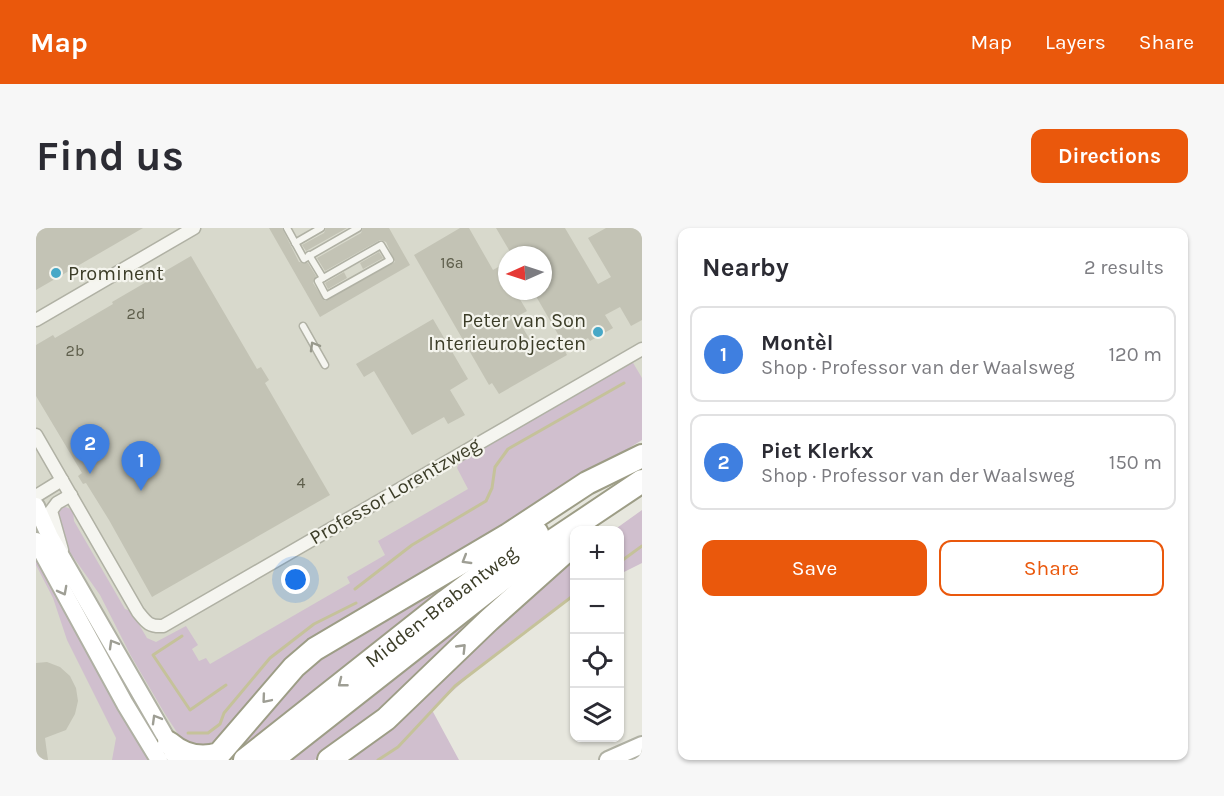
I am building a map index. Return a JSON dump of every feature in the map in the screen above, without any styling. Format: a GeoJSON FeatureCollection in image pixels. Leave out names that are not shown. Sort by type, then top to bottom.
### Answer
{"type":"FeatureCollection","features":[{"type":"Feature","properties":{"kind":"highway"},"geometry":{"type":"LineString","coordinates":[[168,754],[190,758],[210,758],[223,751],[294,667],[315,649],[508,535],[587,483],[622,463],[642,456]]}},
{"type":"Feature","properties":{"kind":"highway","name":"Midden-Brabantweg"},"geometry":{"type":"LineString","coordinates":[[245,760],[472,581],[642,460]]}},
{"type":"Feature","properties":{"kind":"highway","name":"Midden-Brabantweg"},"geometry":{"type":"LineString","coordinates":[[272,760],[542,548],[642,481]]}},
{"type":"Feature","properties":{"kind":"highway"},"geometry":{"type":"LineString","coordinates":[[599,526],[642,494]]}},
{"type":"Feature","properties":{"kind":"highway"},"geometry":{"type":"LineString","coordinates":[[329,760],[386,719],[489,620],[570,548]]}},
{"type":"Feature","properties":{"kind":"highway"},"geometry":{"type":"LineString","coordinates":[[225,760],[243,729]]}},
{"type":"Feature","properties":{"kind":"main road"},"geometry":{"type":"LineString","coordinates":[[37,512],[168,754]]}},
{"type":"Feature","properties":{"kind":"main road"},"geometry":{"type":"LineString","coordinates":[[36,541],[142,735],[152,760]]}},
{"type":"Feature","properties":{"kind":"main road"},"geometry":{"type":"LineString","coordinates":[[142,735],[168,754]]}},
{"type":"Feature","properties":{"kind":"main road"},"geometry":{"type":"LineString","coordinates":[[608,760],[642,745]]}},
{"type":"Feature","properties":{"kind":"street"},"geometry":{"type":"LineString","coordinates":[[36,320],[176,232],[194,228]]}},
{"type":"Feature","properties":{"kind":"street","name":"Professor Lorentzweg"},"geometry":{"type":"LineString","coordinates":[[71,495],[146,623],[154,627],[174,620],[642,349]]}},
{"type":"Feature","properties":{"kind":"street"},"geometry":{"type":"LineString","coordinates":[[36,435],[71,495],[57,503],[51,511],[66,563]]}},
{"type":"Feature","properties":{"kind":"street"},"geometry":{"type":"LineString","coordinates":[[36,496],[62,480]]}},
{"type":"Feature","properties":{"kind":"lane"},"geometry":{"type":"LineString","coordinates":[[287,228],[304,258],[358,228]]}},
{"type":"Feature","properties":{"kind":"lane"},"geometry":{"type":"LineString","coordinates":[[295,243],[321,228]]}},
{"type":"Feature","properties":{"kind":"lane"},"geometry":{"type":"LineString","coordinates":[[381,245],[390,260],[326,296],[318,281],[323,278],[381,245]]}},
{"type":"Feature","properties":{"kind":"lane"},"geometry":{"type":"LineString","coordinates":[[309,255],[323,278]]}},
{"type":"Feature","properties":{"kind":"lane"},"geometry":{"type":"LineString","coordinates":[[303,326],[325,365]]}},
{"type":"Feature","properties":{"kind":"shaded area"},"geometry":{"type":"Polygon","coordinates":[[[36,228],[642,228],[642,399],[383,559],[214,732],[182,760],[36,760],[36,228]]]}},
{"type":"Feature","properties":{"kind":"shaded area"},"geometry":{"type":"Polygon","coordinates":[[[632,361],[642,378],[642,440],[407,586],[324,630],[295,649],[271,674],[218,740],[204,745],[191,744],[180,737],[131,656],[100,595],[69,551],[55,518],[63,506],[73,510],[74,521],[125,609],[131,611],[147,638],[156,642],[186,626],[198,645],[192,649],[199,661],[206,658],[210,664],[350,583],[347,577],[385,555],[378,541],[468,489],[457,468],[460,461],[632,361]]]}},
{"type":"Feature","properties":{"kind":"shaded area"},"geometry":{"type":"Polygon","coordinates":[[[642,510],[642,563],[624,572],[624,526],[620,526],[642,510]]]}},
{"type":"Feature","properties":{"kind":"shaded area"},"geometry":{"type":"Polygon","coordinates":[[[519,531],[236,754],[235,753],[316,656],[519,531]]]}},
{"type":"Feature","properties":{"kind":"shaded area"},"geometry":{"type":"Polygon","coordinates":[[[36,554],[149,760],[112,760],[116,738],[67,640],[53,598],[36,565],[36,554]]]}},
{"type":"Feature","properties":{"kind":"shaded area"},"geometry":{"type":"Polygon","coordinates":[[[545,559],[337,749],[314,760],[288,760],[545,559]]]}},
{"type":"Feature","properties":{"kind":"shaded area"},"geometry":{"type":"Polygon","coordinates":[[[570,564],[570,600],[500,650],[432,710],[459,760],[341,760],[383,736],[536,592],[570,564]]]}},
{"type":"Feature","properties":{"kind":"building"},"geometry":{"type":"Polygon","coordinates":[[[36,228],[143,228],[36,290],[36,228]]]}},
{"type":"Feature","properties":{"kind":"building"},"geometry":{"type":"Polygon","coordinates":[[[269,228],[282,228],[299,262],[308,263],[316,276],[313,283],[325,301],[395,262],[386,242],[380,240],[325,271],[317,258],[361,233],[363,228],[389,228],[410,265],[320,317],[269,228]]]}},
{"type":"Feature","properties":{"kind":"building"},"geometry":{"type":"Polygon","coordinates":[[[326,228],[347,228],[306,251],[302,245],[324,233],[326,228]]]}},
{"type":"Feature","properties":{"kind":"building"},"geometry":{"type":"Polygon","coordinates":[[[460,228],[469,228],[493,270],[498,267],[498,300],[520,300],[527,311],[516,317],[534,346],[543,341],[549,351],[563,343],[538,300],[552,300],[552,246],[507,246],[496,228],[565,228],[598,284],[611,277],[588,238],[606,228],[642,228],[642,320],[631,326],[620,307],[605,315],[613,328],[565,351],[567,355],[499,394],[492,383],[489,385],[414,255],[460,228]]]}},
{"type":"Feature","properties":{"kind":"building"},"geometry":{"type":"Polygon","coordinates":[[[379,252],[383,258],[363,269],[360,263],[379,252]]]}},
{"type":"Feature","properties":{"kind":"building"},"geometry":{"type":"Polygon","coordinates":[[[191,256],[257,369],[261,367],[269,380],[265,383],[330,495],[152,597],[109,520],[86,483],[83,484],[78,476],[82,473],[36,396],[36,345],[53,335],[55,338],[191,256]]]}},
{"type":"Feature","properties":{"kind":"building"},"geometry":{"type":"Polygon","coordinates":[[[344,272],[347,278],[328,289],[325,283],[344,272]]]}},
{"type":"Feature","properties":{"kind":"building"},"geometry":{"type":"Polygon","coordinates":[[[433,319],[468,379],[450,390],[465,415],[448,424],[444,417],[412,435],[374,371],[364,377],[356,364],[433,319]]]}},
{"type":"Feature","properties":{"kind":"building"},"geometry":{"type":"Polygon","coordinates":[[[47,662],[60,667],[70,676],[76,688],[78,701],[75,714],[66,730],[45,738],[48,760],[36,760],[36,663],[47,662]]]}},
{"type":"Feature","properties":{"kind":"waterway"},"geometry":{"type":"LineString","coordinates":[[355,589],[412,545],[486,501],[492,488],[495,467],[508,449],[624,383]]}},
{"type":"Feature","properties":{"kind":"waterway"},"geometry":{"type":"LineString","coordinates":[[624,559],[642,546]]}},
{"type":"Feature","properties":{"kind":"waterway"},"geometry":{"type":"LineString","coordinates":[[378,760],[398,747],[455,686],[570,598]]}},
{"type":"Feature","properties":{"kind":"waterway"},"geometry":{"type":"LineString","coordinates":[[188,733],[208,733],[220,724],[224,713],[270,658],[314,624],[356,603]]}},
{"type":"Feature","properties":{"kind":"waterway"},"geometry":{"type":"LineString","coordinates":[[182,636],[153,655],[190,710],[226,685]]}},
{"type":"Feature","properties":{"kind":"place","name":"Prominent"},"geometry":{"type":"Point","coordinates":[56,273]}},
{"type":"Feature","properties":{"kind":"place","name":"Peter van Son Interieurobjecten"},"geometry":{"type":"Point","coordinates":[598,332]}},
{"type":"Feature","properties":{"kind":"place","name":"Piet Klerkx"},"geometry":{"type":"Point","coordinates":[90,474]}},
{"type":"Feature","properties":{"kind":"place","name":"Montèl"},"geometry":{"type":"Point","coordinates":[141,491]}}]}
